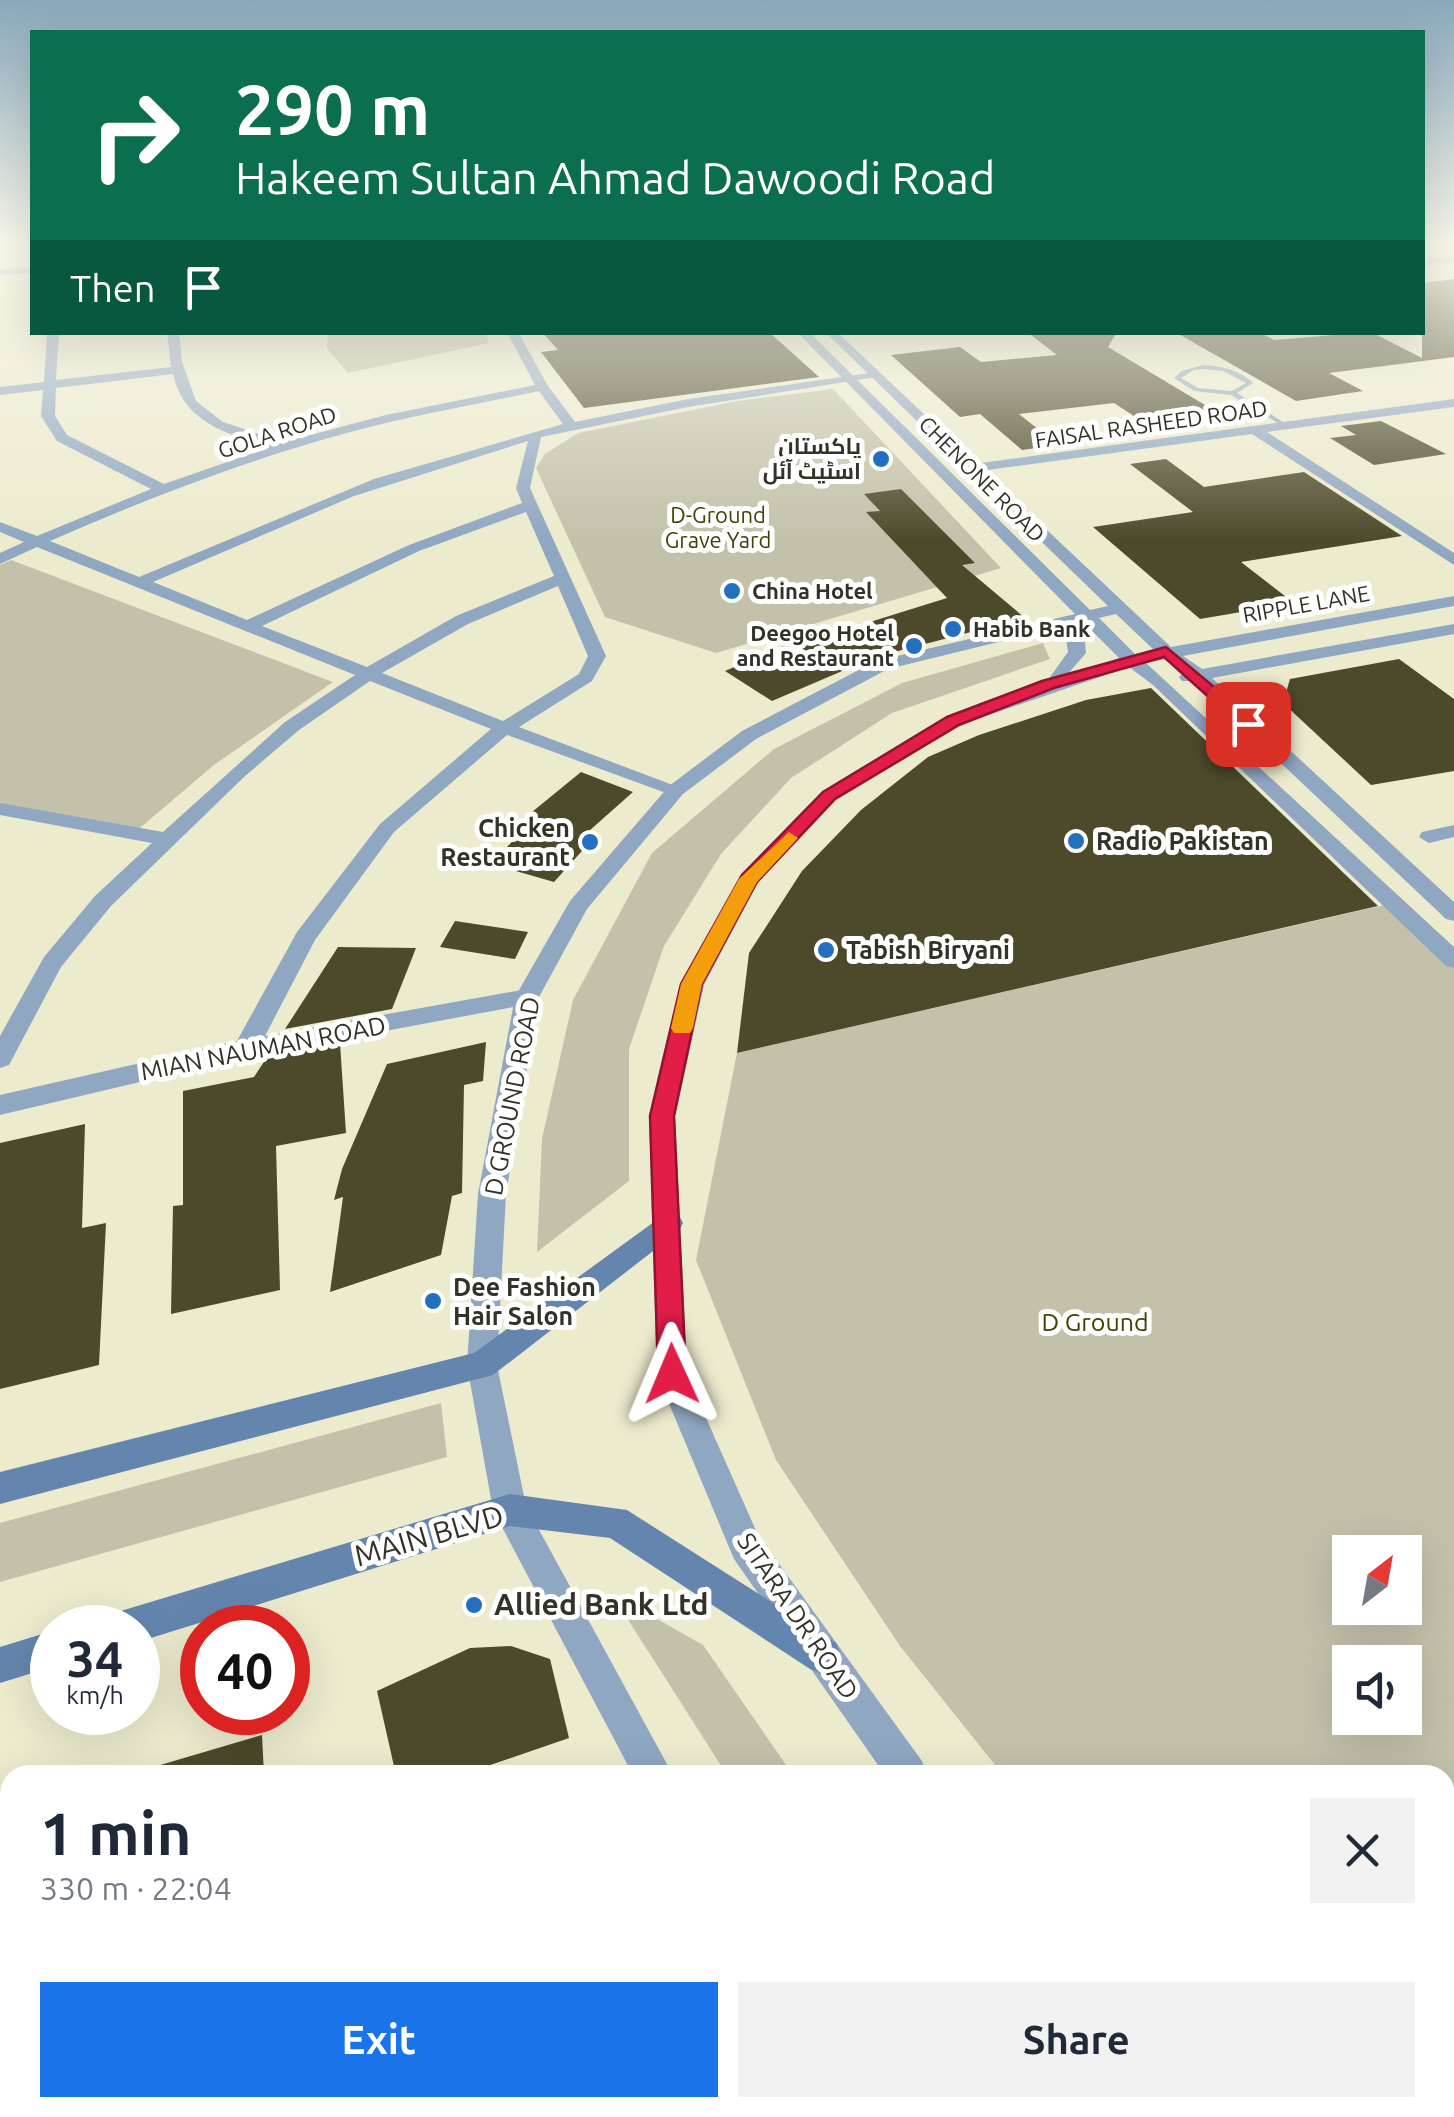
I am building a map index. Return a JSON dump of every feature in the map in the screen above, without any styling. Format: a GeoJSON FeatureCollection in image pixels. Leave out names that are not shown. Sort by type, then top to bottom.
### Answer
{"type":"FeatureCollection","features":[{"type":"Feature","properties":{"kind":"main road"},"geometry":{"type":"LineString","coordinates":[[0,1488],[482,1365],[669,1223]]}},
{"type":"Feature","properties":{"kind":"main road","name":"MAIN BLVD"},"geometry":{"type":"LineString","coordinates":[[160,1617],[510,1510],[615,1522],[823,1656]]}},
{"type":"Feature","properties":{"kind":"main road"},"geometry":{"type":"LineString","coordinates":[[0,1665],[30,1656]]}},
{"type":"Feature","properties":{"kind":"street"},"geometry":{"type":"LineString","coordinates":[[52,342],[48,416],[62,438],[89,455],[165,490]]}},
{"type":"Feature","properties":{"kind":"street"},"geometry":{"type":"LineString","coordinates":[[174,342],[175,370],[183,396],[200,413],[228,429],[288,448]]}},
{"type":"Feature","properties":{"kind":"street"},"geometry":{"type":"LineString","coordinates":[[517,342],[542,387],[573,428]]}},
{"type":"Feature","properties":{"kind":"street","name":"CHENONE ROAD"},"geometry":{"type":"LineString","coordinates":[[812,342],[1079,616],[1160,681],[1454,960]]}},
{"type":"Feature","properties":{"kind":"street","name":"CHENONE ROAD"},"geometry":{"type":"LineString","coordinates":[[840,342],[1166,652],[1198,676],[1454,914]]}},
{"type":"Feature","properties":{"kind":"street"},"geometry":{"type":"LineString","coordinates":[[0,390],[175,370]]}},
{"type":"Feature","properties":{"kind":"street"},"geometry":{"type":"LineString","coordinates":[[140,582],[381,481],[534,438],[704,398],[877,376]]}},
{"type":"Feature","properties":{"kind":"street","name":"GOLA ROAD"},"geometry":{"type":"LineString","coordinates":[[0,559],[165,490],[288,448],[382,420],[542,387]]}},
{"type":"Feature","properties":{"kind":"street","name":"FAISAL RASHEED ROAD"},"geometry":{"type":"LineString","coordinates":[[973,468],[1454,403]]}},
{"type":"Feature","properties":{"kind":"street"},"geometry":{"type":"LineString","coordinates":[[1255,430],[1454,560]]}},
{"type":"Feature","properties":{"kind":"street"},"geometry":{"type":"LineString","coordinates":[[246,1048],[305,937],[387,828],[504,728],[586,677],[597,656],[529,506],[524,471],[534,438]]}},
{"type":"Feature","properties":{"kind":"street"},"geometry":{"type":"LineString","coordinates":[[252,624],[396,555],[529,506]]}},
{"type":"Feature","properties":{"kind":"street"},"geometry":{"type":"LineString","coordinates":[[0,527],[33,543],[252,624],[504,728],[676,790]]}},
{"type":"Feature","properties":{"kind":"street"},"geometry":{"type":"LineString","coordinates":[[0,1059],[52,963],[103,901],[292,726],[370,672],[462,620],[562,578]]}},
{"type":"Feature","properties":{"kind":"street","name":"RIPPLE LANE"},"geometry":{"type":"LineString","coordinates":[[1166,652],[1454,601]]}},
{"type":"Feature","properties":{"kind":"street","name":"D GROUND ROAD"},"geometry":{"type":"LineString","coordinates":[[649,1765],[510,1510],[482,1365],[492,1194],[527,997],[578,906],[676,790],[749,735],[882,665],[1120,608]]}},
{"type":"Feature","properties":{"kind":"street"},"geometry":{"type":"LineString","coordinates":[[1048,685],[1078,653],[1079,616]]}},
{"type":"Feature","properties":{"kind":"street"},"geometry":{"type":"LineString","coordinates":[[1160,681],[1454,630]]}},
{"type":"Feature","properties":{"kind":"street","name":"SITARA DR ROAD"},"geometry":{"type":"LineString","coordinates":[[901,1765],[746,1546],[672,1374],[662,1116],[692,984],[749,879],[829,796],[953,721],[1048,685],[1166,652]]}},
{"type":"Feature","properties":{"kind":"street"},"geometry":{"type":"LineString","coordinates":[[0,809],[166,839]]}},
{"type":"Feature","properties":{"kind":"street"},"geometry":{"type":"LineString","coordinates":[[1429,836],[1454,831]]}},
{"type":"Feature","properties":{"kind":"street","name":"MIAN NAUMAN ROAD"},"geometry":{"type":"LineString","coordinates":[[0,1105],[246,1048],[527,997]]}},
{"type":"Feature","properties":{"kind":"lane"},"geometry":{"type":"LineString","coordinates":[[1233,393],[1250,383],[1230,371],[1194,368],[1177,378],[1196,390],[1233,393],[1286,426]]}},
{"type":"Feature","properties":{"kind":"green space"},"geometry":{"type":"Polygon","coordinates":[[[327,342],[489,343],[348,373],[327,348],[327,342]]]}},
{"type":"Feature","properties":{"kind":"green space","name":"D-Ground Grave Yard"},"geometry":{"type":"Polygon","coordinates":[[[833,389],[1001,568],[716,653],[605,617],[536,468],[545,454],[578,433],[737,401],[833,389]]]}},
{"type":"Feature","properties":{"kind":"green space"},"geometry":{"type":"Polygon","coordinates":[[[11,560],[333,682],[214,765],[128,838],[0,810],[0,565],[11,560]]]}},
{"type":"Feature","properties":{"kind":"green space"},"geometry":{"type":"Polygon","coordinates":[[[1043,643],[1050,659],[892,713],[791,778],[721,854],[664,946],[629,1049],[629,1181],[537,1252],[542,1139],[573,1000],[652,853],[774,749],[902,683],[1043,643]]]}},
{"type":"Feature","properties":{"kind":"green space","name":"D Ground"},"geometry":{"type":"Polygon","coordinates":[[[1389,904],[1454,967],[1454,1765],[995,1765],[900,1646],[776,1460],[696,1260],[737,1053],[1389,904]]]}},
{"type":"Feature","properties":{"kind":"green space"},"geometry":{"type":"Polygon","coordinates":[[[441,1403],[447,1457],[0,1582],[0,1523],[441,1403]]]}},
{"type":"Feature","properties":{"kind":"green space"},"geometry":{"type":"Polygon","coordinates":[[[611,1593],[703,1645],[786,1765],[721,1765],[611,1593]]]}},
{"type":"Feature","properties":{"kind":"building"},"geometry":{"type":"Polygon","coordinates":[[[551,342],[780,342],[819,377],[584,408],[541,352],[558,350],[551,342]]]}},
{"type":"Feature","properties":{"kind":"building"},"geometry":{"type":"Polygon","coordinates":[[[1040,342],[1111,342],[1108,347],[1215,411],[1143,422],[1114,403],[1019,414],[1058,445],[1022,450],[980,414],[960,417],[891,355],[960,347],[981,362],[1057,355],[1040,342]]]}},
{"type":"Feature","properties":{"kind":"building"},"geometry":{"type":"Polygon","coordinates":[[[1192,342],[1390,342],[1422,358],[1422,342],[1454,342],[1454,357],[1329,373],[1363,391],[1296,401],[1192,342]]]}},
{"type":"Feature","properties":{"kind":"building"},"geometry":{"type":"Polygon","coordinates":[[[1381,421],[1446,454],[1374,465],[1330,438],[1356,435],[1341,426],[1381,421]]]}},
{"type":"Feature","properties":{"kind":"building"},"geometry":{"type":"Polygon","coordinates":[[[1166,459],[1204,487],[1304,472],[1402,536],[1241,562],[1294,603],[1200,619],[1093,527],[1193,512],[1130,464],[1166,459]]]}},
{"type":"Feature","properties":{"kind":"building"},"geometry":{"type":"Polygon","coordinates":[[[901,489],[975,563],[962,565],[1025,618],[875,657],[772,701],[725,671],[818,631],[825,636],[947,598],[866,512],[880,511],[864,494],[901,489]]]}},
{"type":"Feature","properties":{"kind":"building"},"geometry":{"type":"Polygon","coordinates":[[[1399,659],[1454,699],[1454,771],[1371,785],[1283,703],[1290,679],[1399,659]]]}},
{"type":"Feature","properties":{"kind":"building","name":"Radio Pakistan"},"geometry":{"type":"Polygon","coordinates":[[[1151,688],[1378,906],[737,1053],[749,953],[802,871],[861,810],[928,757],[979,735],[1086,700],[1151,688]]]}},
{"type":"Feature","properties":{"kind":"building"},"geometry":{"type":"Polygon","coordinates":[[[581,772],[633,792],[580,839],[590,842],[554,882],[491,864],[538,814],[532,812],[581,772]]]}},
{"type":"Feature","properties":{"kind":"building"},"geometry":{"type":"Polygon","coordinates":[[[455,921],[528,932],[515,959],[440,947],[455,921]]]}},
{"type":"Feature","properties":{"kind":"building"},"geometry":{"type":"Polygon","coordinates":[[[338,947],[416,948],[392,1009],[285,1029],[338,947]]]}},
{"type":"Feature","properties":{"kind":"building"},"geometry":{"type":"Polygon","coordinates":[[[486,1042],[483,1081],[464,1085],[462,1193],[452,1196],[441,1255],[330,1292],[343,1197],[334,1200],[342,1169],[387,1064],[486,1042]]]}},
{"type":"Feature","properties":{"kind":"building"},"geometry":{"type":"Polygon","coordinates":[[[340,1043],[346,1133],[276,1146],[280,1290],[171,1314],[173,1206],[183,1205],[183,1091],[254,1077],[267,1057],[340,1043]]]}},
{"type":"Feature","properties":{"kind":"building"},"geometry":{"type":"Polygon","coordinates":[[[85,1124],[82,1228],[106,1223],[99,1365],[0,1389],[0,1143],[85,1124]]]}},
{"type":"Feature","properties":{"kind":"building"},"geometry":{"type":"Polygon","coordinates":[[[511,1646],[550,1659],[569,1738],[490,1765],[394,1765],[377,1691],[470,1648],[511,1646]]]}},
{"type":"Feature","properties":{"kind":"building"},"geometry":{"type":"Polygon","coordinates":[[[262,1735],[264,1765],[160,1765],[262,1735]]]}},
{"type":"Feature","properties":{"kind":"slow traffic"},"geometry":{"type":"LineString","coordinates":[[682,1028],[692,984],[749,879],[789,838]]}},
{"type":"Feature","properties":{"kind":"place","name":"پاکستان اسٹیٹ آئل"},"geometry":{"type":"Point","coordinates":[881,459]}},
{"type":"Feature","properties":{"kind":"place","name":"China Hotel"},"geometry":{"type":"Point","coordinates":[732,591]}},
{"type":"Feature","properties":{"kind":"place","name":"Habib Bank"},"geometry":{"type":"Point","coordinates":[953,629]}},
{"type":"Feature","properties":{"kind":"place","name":"Deegoo Hotel and Restaurant"},"geometry":{"type":"Point","coordinates":[914,646]}},
{"type":"Feature","properties":{"kind":"place","name":"Radio Pakistan"},"geometry":{"type":"Point","coordinates":[1076,841]}},
{"type":"Feature","properties":{"kind":"place","name":"Chicken Restaurant"},"geometry":{"type":"Point","coordinates":[590,842]}},
{"type":"Feature","properties":{"kind":"place","name":"Tabish Biryani"},"geometry":{"type":"Point","coordinates":[826,950]}},
{"type":"Feature","properties":{"kind":"place","name":"Dee Fashion Hair Salon"},"geometry":{"type":"Point","coordinates":[433,1301]}},
{"type":"Feature","properties":{"kind":"place","name":"Allied Bank Ltd"},"geometry":{"type":"Point","coordinates":[474,1605]}},
{"type":"Feature","properties":{"kind":"route"},"geometry":{"type":"LineString","coordinates":[[672,1374],[662,1116],[692,984],[749,879],[829,796],[953,721],[1048,685],[1166,652],[1198,676],[1248,724]]}}]}
